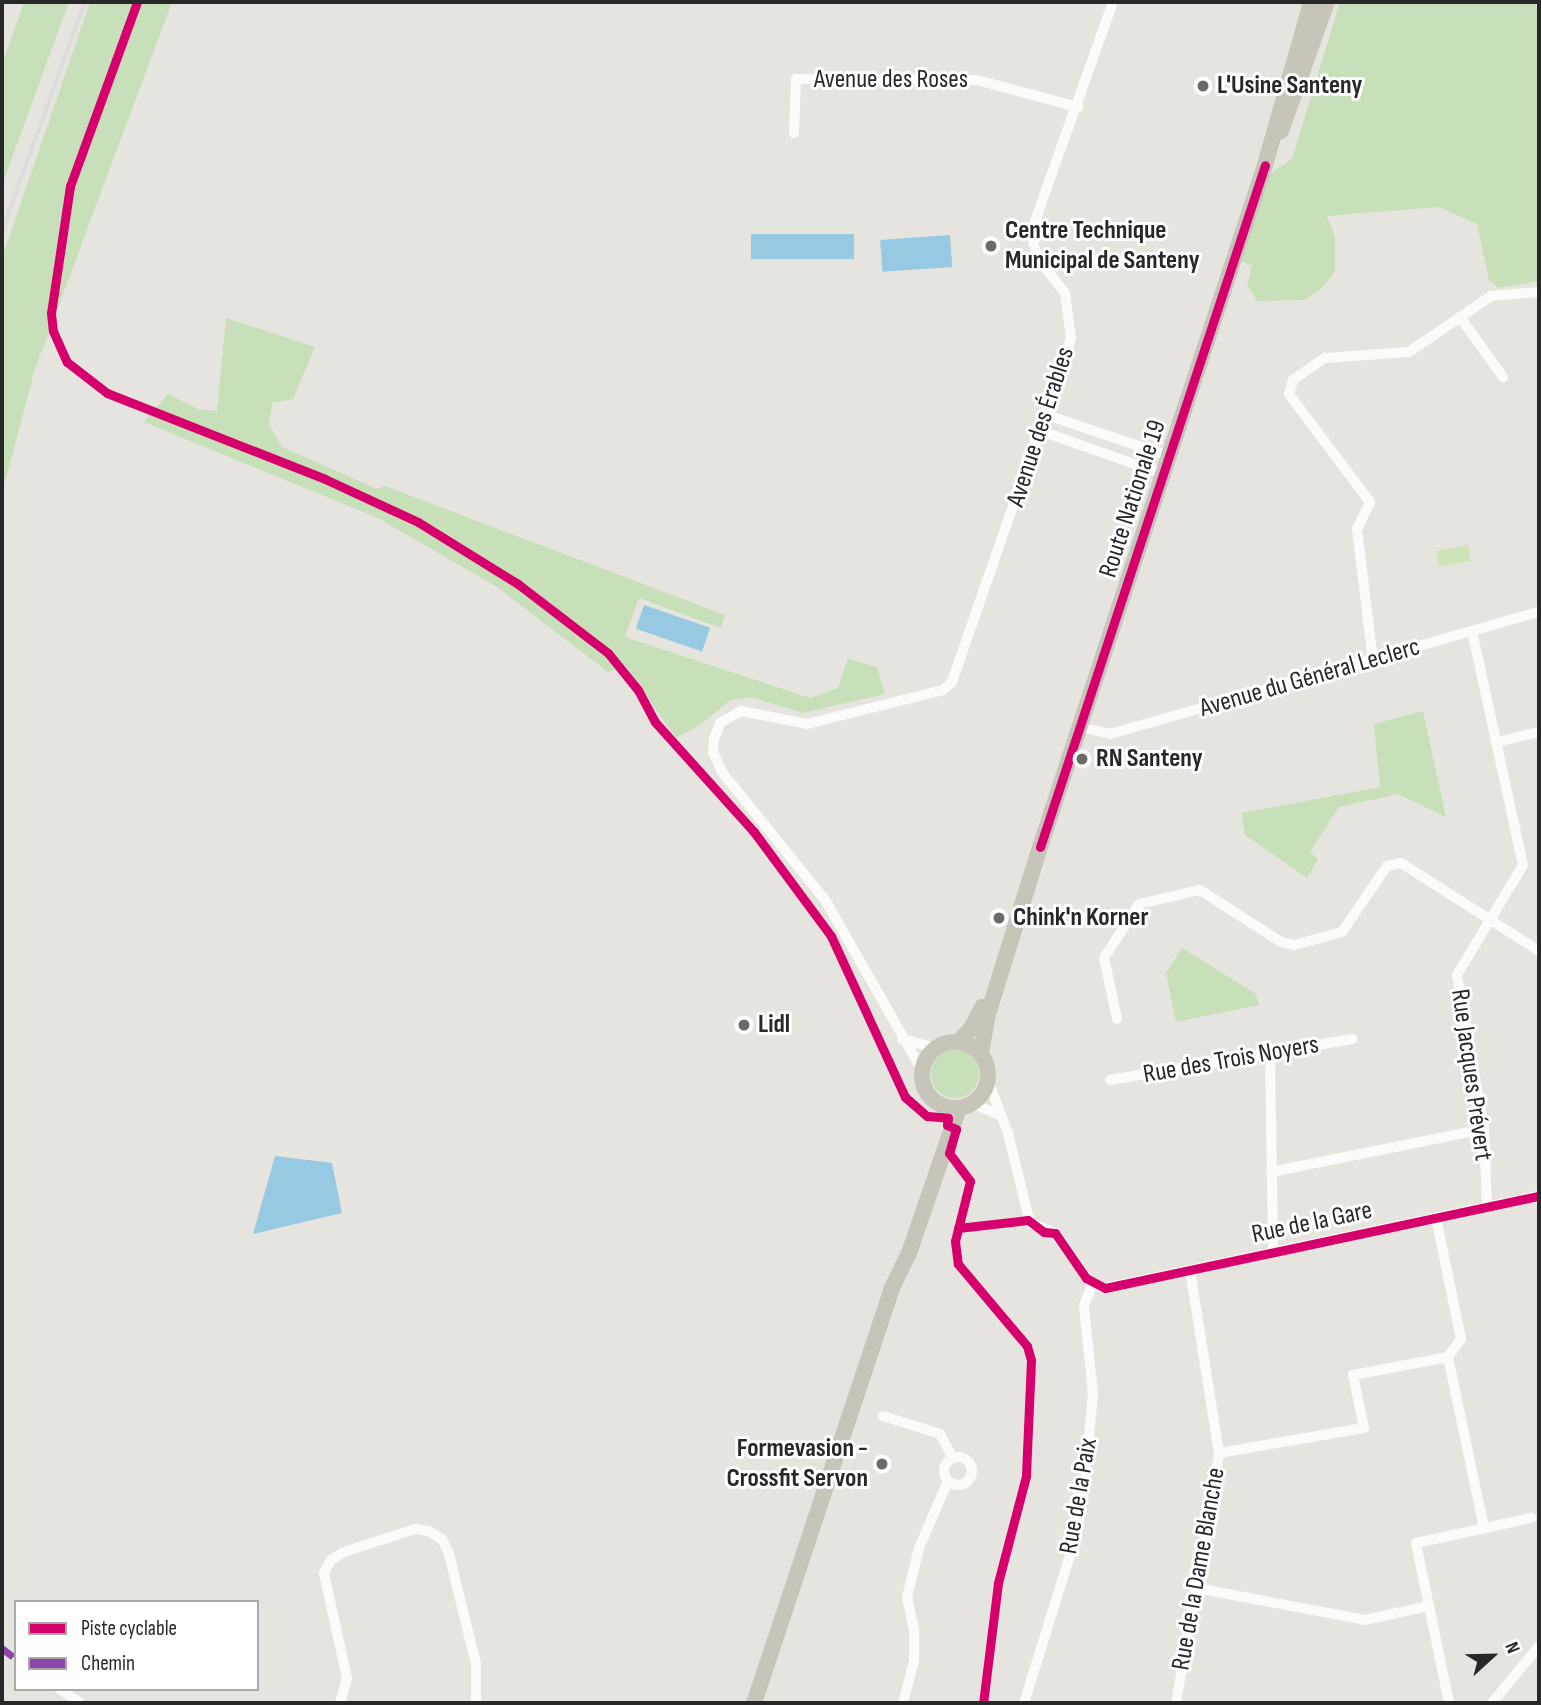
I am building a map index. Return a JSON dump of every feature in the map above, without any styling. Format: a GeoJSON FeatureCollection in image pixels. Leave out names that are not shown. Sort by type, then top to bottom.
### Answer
{"type":"FeatureCollection","features":[{"type":"Feature","properties":{"kind":"main road","name":"Route Nationale 19"},"geometry":{"type":"LineString","coordinates":[[981,1053],[988,1014],[1040,847],[1265,165],[1311,2]]}},
{"type":"Feature","properties":{"kind":"main road","name":"Route Nationale 19"},"geometry":{"type":"LineString","coordinates":[[1265,165],[1290,111],[1327,2]]}},
{"type":"Feature","properties":{"kind":"main road","name":"Route Nationale 19"},"geometry":{"type":"LineString","coordinates":[[958,1042],[981,1012],[1040,847]]}},
{"type":"Feature","properties":{"kind":"main road"},"geometry":{"type":"LineString","coordinates":[[754,1701],[891,1290],[905,1233],[938,1140],[938,1103],[924,1086],[923,1072],[936,1048],[958,1042],[981,1053],[988,1081],[966,1105],[909,1253],[891,1290]]}},
{"type":"Feature","properties":{"kind":"main road"},"geometry":{"type":"LineString","coordinates":[[938,1103],[966,1105]]}},
{"type":"Feature","properties":{"kind":"street","name":"Avenue des Érables"},"geometry":{"type":"LineString","coordinates":[[923,1072],[902,1040],[826,901],[722,772],[713,752],[714,739],[720,723],[741,710],[807,724],[943,690],[952,682],[1071,338],[1071,314],[1065,293],[1038,259],[1034,232],[1114,2]]}},
{"type":"Feature","properties":{"kind":"street","name":"Avenue des Roses"},"geometry":{"type":"LineString","coordinates":[[794,133],[796,79],[977,80],[1078,107]]}},
{"type":"Feature","properties":{"kind":"street"},"geometry":{"type":"LineString","coordinates":[[1373,661],[1357,529],[1370,502],[1289,394],[1293,380],[1325,358],[1409,352],[1491,296],[1539,292]]}},
{"type":"Feature","properties":{"kind":"street"},"geometry":{"type":"LineString","coordinates":[[1460,317],[1503,377]]}},
{"type":"Feature","properties":{"kind":"street"},"geometry":{"type":"LineString","coordinates":[[1046,415],[1169,456]]}},
{"type":"Feature","properties":{"kind":"street"},"geometry":{"type":"LineString","coordinates":[[1041,431],[1163,474]]}},
{"type":"Feature","properties":{"kind":"street","name":"Avenue du Général Leclerc"},"geometry":{"type":"LineString","coordinates":[[1080,727],[1110,734],[1539,612]]}},
{"type":"Feature","properties":{"kind":"street","name":"Rue Jacques Prévert"},"geometry":{"type":"LineString","coordinates":[[1472,631],[1523,865],[1457,975],[1484,1129],[1487,1207]]}},
{"type":"Feature","properties":{"kind":"street"},"geometry":{"type":"LineString","coordinates":[[1496,742],[1539,732]]}},
{"type":"Feature","properties":{"kind":"street"},"geometry":{"type":"LineString","coordinates":[[1117,1019],[1104,958],[1139,904],[1200,890],[1281,942],[1294,945],[1342,932],[1387,866],[1401,863],[1539,951]]}},
{"type":"Feature","properties":{"kind":"street","name":"Rue des Trois Noyers"},"geometry":{"type":"LineString","coordinates":[[1110,1080],[1353,1039]]}},
{"type":"Feature","properties":{"kind":"street"},"geometry":{"type":"LineString","coordinates":[[902,1040],[936,1048]]}},
{"type":"Feature","properties":{"kind":"street"},"geometry":{"type":"LineString","coordinates":[[1270,1054],[1273,1253]]}},
{"type":"Feature","properties":{"kind":"street"},"geometry":{"type":"LineString","coordinates":[[988,1081],[1002,1116],[1030,1223],[1055,1233],[1092,1285]]}},
{"type":"Feature","properties":{"kind":"street"},"geometry":{"type":"LineString","coordinates":[[966,1105],[1002,1116]]}},
{"type":"Feature","properties":{"kind":"street"},"geometry":{"type":"LineString","coordinates":[[1271,1172],[1484,1129]]}},
{"type":"Feature","properties":{"kind":"street","name":"Rue de la Gare"},"geometry":{"type":"LineString","coordinates":[[1092,1285],[1105,1288],[1539,1196]]}},
{"type":"Feature","properties":{"kind":"street"},"geometry":{"type":"LineString","coordinates":[[1219,1453],[1364,1428],[1353,1375],[1448,1357],[1461,1339],[1436,1218]]}},
{"type":"Feature","properties":{"kind":"street","name":"Rue de la Dame Blanche"},"geometry":{"type":"LineString","coordinates":[[1175,1703],[1219,1453],[1189,1270]]}},
{"type":"Feature","properties":{"kind":"street","name":"Rue de la Paix"},"geometry":{"type":"LineString","coordinates":[[1024,1703],[1075,1539],[1083,1498],[1093,1394],[1084,1305],[1092,1285]]}},
{"type":"Feature","properties":{"kind":"street"},"geometry":{"type":"LineString","coordinates":[[1448,1357],[1484,1528]]}},
{"type":"Feature","properties":{"kind":"street"},"geometry":{"type":"LineString","coordinates":[[883,1416],[940,1434],[953,1458],[967,1461],[972,1473],[961,1485],[948,1481]]}},
{"type":"Feature","properties":{"kind":"street"},"geometry":{"type":"LineString","coordinates":[[903,1703],[914,1661],[914,1630],[907,1597],[919,1548],[948,1481],[944,1469],[953,1458]]}},
{"type":"Feature","properties":{"kind":"street"},"geometry":{"type":"LineString","coordinates":[[1449,1703],[1416,1544],[1531,1518]]}},
{"type":"Feature","properties":{"kind":"street"},"geometry":{"type":"LineString","coordinates":[[340,1703],[347,1678],[324,1573],[331,1560],[344,1552],[415,1529],[429,1531],[442,1539],[449,1554],[476,1664],[475,1703]]}},
{"type":"Feature","properties":{"kind":"street"},"geometry":{"type":"LineString","coordinates":[[1196,1588],[1365,1620],[1429,1606]]}},
{"type":"Feature","properties":{"kind":"street"},"geometry":{"type":"LineString","coordinates":[[1492,1703],[1539,1646]]}},
{"type":"Feature","properties":{"kind":"street"},"geometry":{"type":"LineString","coordinates":[[63,1691],[80,1703]]}},
{"type":"Feature","properties":{"kind":"green space"},"geometry":{"type":"Polygon","coordinates":[[[24,2],[69,2],[2,186],[2,65],[24,2]]]}},
{"type":"Feature","properties":{"kind":"green space"},"geometry":{"type":"Polygon","coordinates":[[[90,2],[172,2],[34,372],[2,494],[2,258],[90,2]]]}},
{"type":"Feature","properties":{"kind":"green space"},"geometry":{"type":"Polygon","coordinates":[[[1340,2],[1534,2],[1539,10],[1539,281],[1498,288],[1489,280],[1477,224],[1439,207],[1327,216],[1335,237],[1335,271],[1323,287],[1305,300],[1257,301],[1247,285],[1252,266],[1240,260],[1264,178],[1292,159],[1340,2]]]}},
{"type":"Feature","properties":{"kind":"green space"},"geometry":{"type":"Polygon","coordinates":[[[226,318],[315,347],[293,399],[272,403],[269,425],[282,447],[377,489],[385,486],[725,615],[721,628],[639,598],[625,637],[810,698],[838,688],[848,659],[877,667],[885,694],[803,713],[751,697],[729,701],[700,725],[676,738],[625,665],[608,672],[497,587],[378,518],[144,422],[168,394],[200,410],[217,411],[226,318]]]}},
{"type":"Feature","properties":{"kind":"green space"},"geometry":{"type":"Polygon","coordinates":[[[1468,545],[1471,561],[1439,567],[1436,551],[1468,545]]]}},
{"type":"Feature","properties":{"kind":"green space"},"geometry":{"type":"Polygon","coordinates":[[[1423,711],[1446,817],[1398,794],[1339,807],[1310,852],[1318,859],[1307,878],[1245,835],[1242,813],[1380,787],[1374,724],[1423,711]]]}},
{"type":"Feature","properties":{"kind":"green space"},"geometry":{"type":"Polygon","coordinates":[[[1182,948],[1256,994],[1259,1005],[1176,1022],[1166,973],[1182,948]]]}},
{"type":"Feature","properties":{"kind":"green space"},"geometry":{"type":"Polygon","coordinates":[[[955,1050],[972,1057],[979,1074],[972,1091],[955,1098],[938,1091],[931,1074],[938,1057],[955,1050]]]}},
{"type":"Feature","properties":{"kind":"water"},"geometry":{"type":"Polygon","coordinates":[[[751,234],[854,234],[854,259],[751,259],[751,234]]]}},
{"type":"Feature","properties":{"kind":"water"},"geometry":{"type":"Polygon","coordinates":[[[950,235],[952,267],[882,272],[880,240],[950,235]]]}},
{"type":"Feature","properties":{"kind":"water"},"geometry":{"type":"Polygon","coordinates":[[[644,605],[710,628],[702,651],[636,629],[644,605]]]}},
{"type":"Feature","properties":{"kind":"water"},"geometry":{"type":"Polygon","coordinates":[[[275,1156],[332,1163],[342,1213],[253,1234],[275,1156]]]}},
{"type":"Feature","properties":{"kind":"railway"},"geometry":{"type":"LineString","coordinates":[[2,231],[85,2]]}},
{"type":"Feature","properties":{"kind":"marked path"},"geometry":{"type":"LineString","coordinates":[[2,1648],[14,1657]]}},
{"type":"Feature","properties":{"kind":"cycle path"},"geometry":{"type":"LineString","coordinates":[[137,2],[70,186],[51,313],[53,331],[67,362],[107,393],[325,479],[418,522],[518,584],[608,653],[638,690],[655,722],[754,832],[831,936],[905,1097],[927,1116],[948,1118],[947,1125],[956,1129],[949,1153],[970,1181],[955,1241],[958,1264],[1027,1346],[1031,1360],[1026,1476],[998,1583],[983,1703]]}},
{"type":"Feature","properties":{"kind":"cycle path"},"geometry":{"type":"LineString","coordinates":[[1040,847],[1265,165]]}},
{"type":"Feature","properties":{"kind":"cycle path"},"geometry":{"type":"LineString","coordinates":[[958,1228],[1028,1220],[1044,1232],[1055,1233],[1086,1278],[1105,1288],[1539,1196]]}},
{"type":"Feature","properties":{"kind":"place","name":"L'Usine Santeny"},"geometry":{"type":"Point","coordinates":[1203,86]}},
{"type":"Feature","properties":{"kind":"place","name":"Centre Technique Municipal de Santeny"},"geometry":{"type":"Point","coordinates":[991,246]}},
{"type":"Feature","properties":{"kind":"place","name":"RN Santeny"},"geometry":{"type":"Point","coordinates":[1082,759]}},
{"type":"Feature","properties":{"kind":"place","name":"Chink'n Korner"},"geometry":{"type":"Point","coordinates":[999,918]}},
{"type":"Feature","properties":{"kind":"place","name":"Lidl"},"geometry":{"type":"Point","coordinates":[744,1025]}},
{"type":"Feature","properties":{"kind":"place","name":"Formevasion - Crossfit Servon"},"geometry":{"type":"Point","coordinates":[882,1464]}}]}
